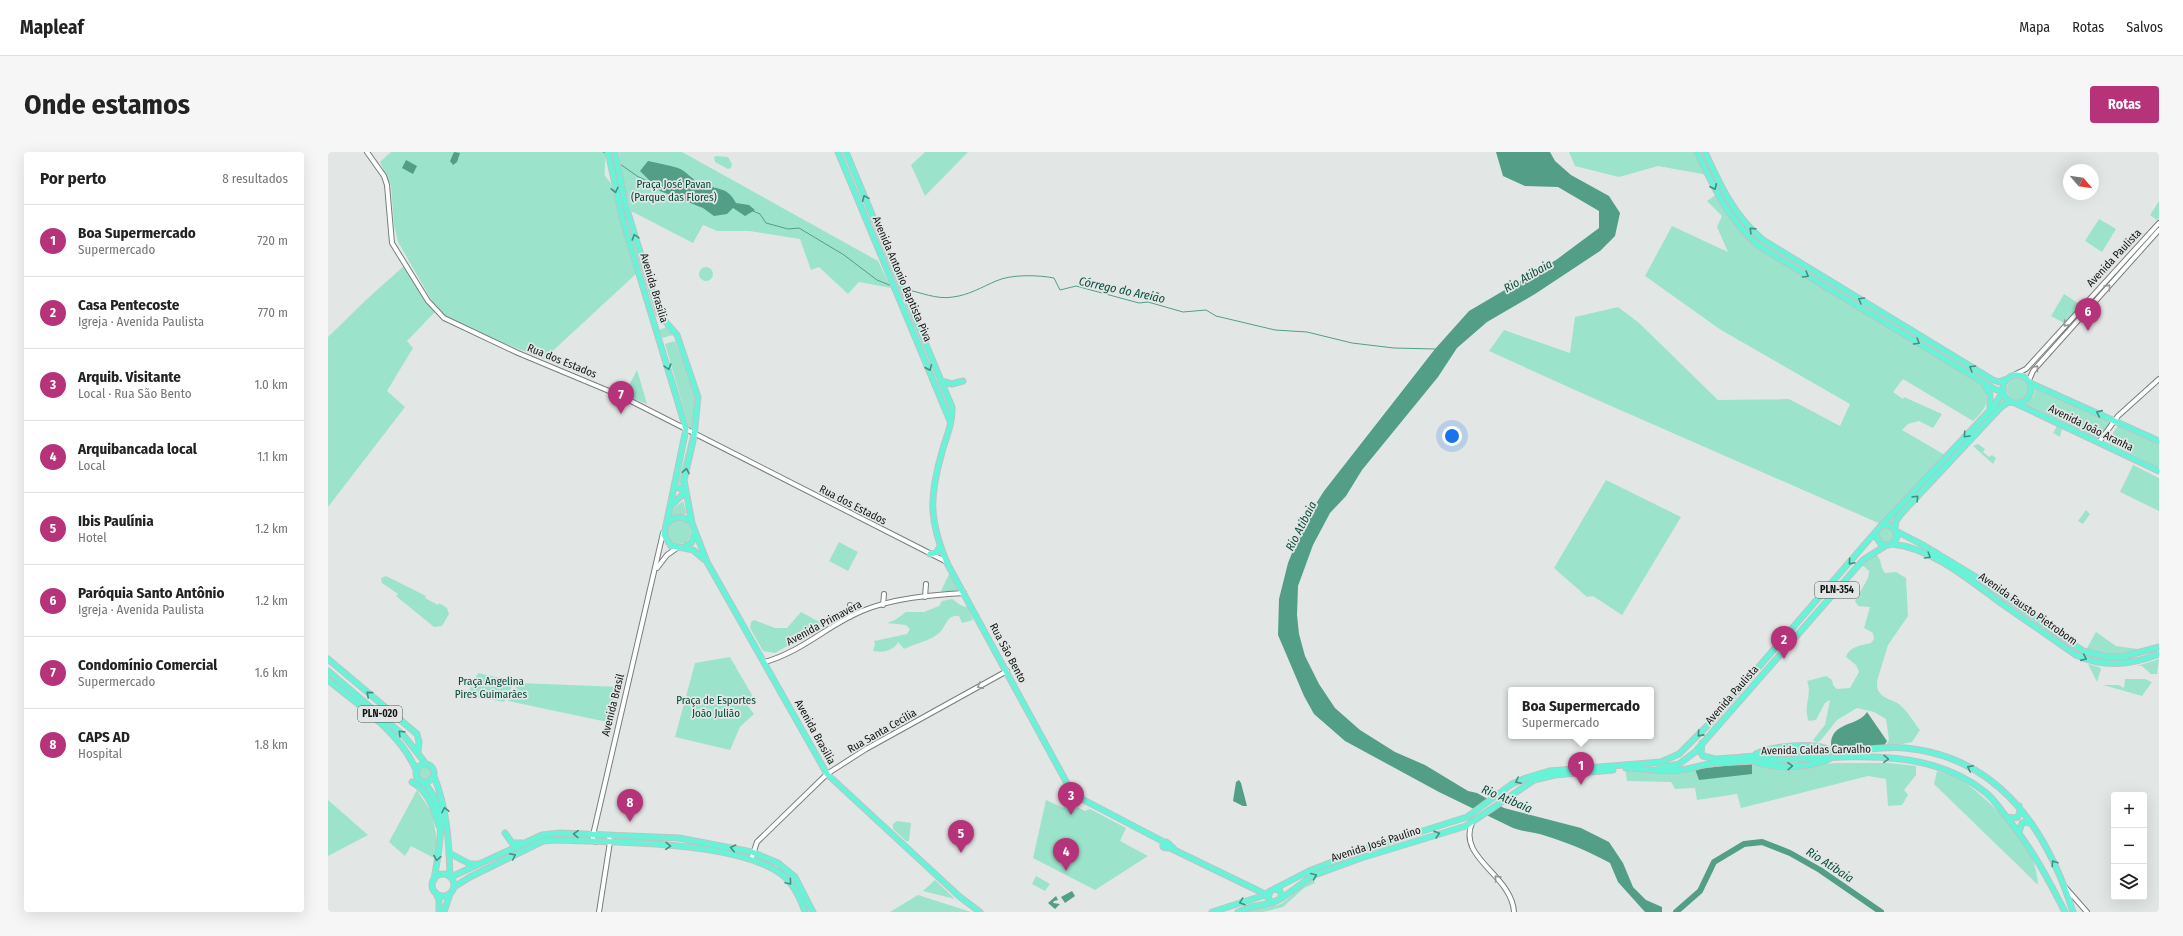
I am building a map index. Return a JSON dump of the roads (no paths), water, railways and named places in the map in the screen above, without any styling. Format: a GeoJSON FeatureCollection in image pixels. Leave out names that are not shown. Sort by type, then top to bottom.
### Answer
{"type":"FeatureCollection","features":[{"type":"Feature","properties":{"kind":"main road","name":"Avenida Brasília"},"geometry":{"type":"LineString","coordinates":[[608,152],[623,222],[686,429]]}},
{"type":"Feature","properties":{"kind":"main road","name":"Avenida Brasília"},"geometry":{"type":"LineString","coordinates":[[615,152],[625,203],[659,314],[677,335],[698,397],[694,433]]}},
{"type":"Feature","properties":{"kind":"main road","name":"Avenida Antonio Baptista Piva"},"geometry":{"type":"LineString","coordinates":[[838,152],[951,424]]}},
{"type":"Feature","properties":{"kind":"main road","name":"Avenida Antonio Baptista Piva"},"geometry":{"type":"LineString","coordinates":[[846,152],[952,407]]}},
{"type":"Feature","properties":{"kind":"main road"},"geometry":{"type":"LineString","coordinates":[[1697,152],[1725,208],[1740,228],[1759,246],[1981,381],[2003,392],[2013,402]]}},
{"type":"Feature","properties":{"kind":"main road"},"geometry":{"type":"LineString","coordinates":[[1705,152],[1723,191],[1735,211],[1750,229],[1766,243],[1993,380],[1999,382],[2016,374],[2022,375],[2029,381],[2032,388],[2029,397],[2021,403],[2013,402],[2001,407],[1901,514],[1896,521],[1895,530],[1897,537],[1892,544],[1885,546],[1878,541],[1876,533]]}},
{"type":"Feature","properties":{"kind":"main road"},"geometry":{"type":"LineString","coordinates":[[891,278],[897,275]]}},
{"type":"Feature","properties":{"kind":"main road"},"geometry":{"type":"LineString","coordinates":[[914,333],[920,330]]}},
{"type":"Feature","properties":{"kind":"main road","name":"PLN-354"},"geometry":{"type":"LineString","coordinates":[[1876,533],[1990,409],[2003,392],[2006,379]]}},
{"type":"Feature","properties":{"kind":"main road"},"geometry":{"type":"LineString","coordinates":[[941,381],[952,384],[962,381]]}},
{"type":"Feature","properties":{"kind":"main road"},"geometry":{"type":"LineString","coordinates":[[1981,381],[1990,395],[1990,409]]}},
{"type":"Feature","properties":{"kind":"main road","name":"Avenida João Aranha"},"geometry":{"type":"LineString","coordinates":[[2029,381],[2159,441]]}},
{"type":"Feature","properties":{"kind":"main road","name":"Avenida João Aranha"},"geometry":{"type":"LineString","coordinates":[[2013,402],[2159,471]]}},
{"type":"Feature","properties":{"kind":"main road","name":"Rua São Bento"},"geometry":{"type":"LineString","coordinates":[[952,407],[951,424],[938,466],[932,503],[934,527],[947,563],[1007,671],[1056,765],[1074,792],[1099,809],[1175,850],[1267,896]]}},
{"type":"Feature","properties":{"kind":"main road","name":"Avenida Brasil"},"geometry":{"type":"LineString","coordinates":[[665,528],[686,429]]}},
{"type":"Feature","properties":{"kind":"main road"},"geometry":{"type":"LineString","coordinates":[[692,523],[683,517],[673,518],[665,528],[668,543],[680,548],[692,542],[696,532],[692,523],[684,474],[694,433]]}},
{"type":"Feature","properties":{"kind":"main road"},"geometry":{"type":"LineString","coordinates":[[674,486],[686,491]]}},
{"type":"Feature","properties":{"kind":"main road"},"geometry":{"type":"LineString","coordinates":[[669,508],[686,491]]}},
{"type":"Feature","properties":{"kind":"main road"},"geometry":{"type":"LineString","coordinates":[[1883,525],[1889,525],[1895,530]]}},
{"type":"Feature","properties":{"kind":"main road","name":"Avenida Fausto Pietrobom"},"geometry":{"type":"LineString","coordinates":[[1895,530],[1979,579],[2083,651],[2122,658],[2159,647]]}},
{"type":"Feature","properties":{"kind":"main road","name":"Avenida Brasília"},"geometry":{"type":"LineString","coordinates":[[696,532],[707,562],[827,774],[960,897],[980,912]]}},
{"type":"Feature","properties":{"kind":"main road","name":"Avenida Paulista"},"geometry":{"type":"LineString","coordinates":[[1499,794],[1523,779],[1549,771],[1661,762],[1672,758],[1687,748],[1876,533]]}},
{"type":"Feature","properties":{"kind":"main road","name":"Avenida Fausto Pietrobom"},"geometry":{"type":"LineString","coordinates":[[1892,544],[1906,546],[1925,553],[1982,588],[2076,655],[2104,664],[2128,664],[2159,654]]}},
{"type":"Feature","properties":{"kind":"main road"},"geometry":{"type":"LineString","coordinates":[[930,554],[937,552],[940,546]]}},
{"type":"Feature","properties":{"kind":"main road","name":"Avenida Paulista"},"geometry":{"type":"LineString","coordinates":[[1648,769],[1679,764],[1702,743],[1863,560],[1885,546]]}},
{"type":"Feature","properties":{"kind":"main road","name":"Avenida Brasília"},"geometry":{"type":"LineString","coordinates":[[680,548],[698,553],[707,562]]}},
{"type":"Feature","properties":{"kind":"main road"},"geometry":{"type":"LineString","coordinates":[[328,659],[417,734],[419,742],[418,752]]}},
{"type":"Feature","properties":{"kind":"main road","name":"PLN-020"},"geometry":{"type":"LineString","coordinates":[[328,671],[386,720],[418,752],[426,764],[432,767],[445,808],[450,877]]}},
{"type":"Feature","properties":{"kind":"main road","name":"PLN-020"},"geometry":{"type":"LineString","coordinates":[[328,680],[396,739],[410,756],[416,770],[416,777],[423,782],[435,797],[440,819],[441,835],[434,880]]}},
{"type":"Feature","properties":{"kind":"main road","name":"Avenida Caldas Carvalho"},"geometry":{"type":"LineString","coordinates":[[1702,743],[1701,753],[1709,758],[1902,759],[1927,763],[1957,774],[1986,792],[2019,832],[2038,860],[2065,912]]}},
{"type":"Feature","properties":{"kind":"main road"},"geometry":{"type":"LineString","coordinates":[[1751,759],[1762,751],[1782,747],[1826,747],[1833,751]]}},
{"type":"Feature","properties":{"kind":"main road","name":"Avenida Caldas Carvalho"},"geometry":{"type":"LineString","coordinates":[[1480,817],[1534,780],[1556,775],[1625,768],[1676,771],[1710,764],[1798,751],[1833,751],[1892,747],[1937,753],[1989,777],[2019,806],[2032,824],[2058,868],[2073,912]]}},
{"type":"Feature","properties":{"kind":"main road"},"geometry":{"type":"LineString","coordinates":[[1798,751],[1799,759]]}},
{"type":"Feature","properties":{"kind":"main road"},"geometry":{"type":"LineString","coordinates":[[1751,759],[1775,766],[1812,765],[1834,758]]}},
{"type":"Feature","properties":{"kind":"main road"},"geometry":{"type":"LineString","coordinates":[[416,770],[418,766],[426,764]]}},
{"type":"Feature","properties":{"kind":"main road"},"geometry":{"type":"LineString","coordinates":[[423,782],[430,781],[434,776]]}},
{"type":"Feature","properties":{"kind":"main road"},"geometry":{"type":"LineString","coordinates":[[412,782],[426,795],[434,811],[441,835]]}},
{"type":"Feature","properties":{"kind":"main road","name":"Avenida José Paulino"},"geometry":{"type":"LineString","coordinates":[[1273,890],[1309,871],[1366,849],[1458,821],[1476,812],[1499,794]]}},
{"type":"Feature","properties":{"kind":"main road"},"geometry":{"type":"LineString","coordinates":[[2007,817],[2014,818],[2018,816],[2020,811],[2019,806]]}},
{"type":"Feature","properties":{"kind":"main road","name":"Avenida José Paulino"},"geometry":{"type":"LineString","coordinates":[[1272,903],[1282,898],[1304,880],[1312,876],[1361,858],[1459,829],[1472,823],[1480,817]]}},
{"type":"Feature","properties":{"kind":"main road"},"geometry":{"type":"LineString","coordinates":[[2019,832],[2022,823],[2025,822],[2032,824]]}},
{"type":"Feature","properties":{"kind":"main road"},"geometry":{"type":"LineString","coordinates":[[505,833],[512,843],[523,843]]}},
{"type":"Feature","properties":{"kind":"main road"},"geometry":{"type":"LineString","coordinates":[[559,840],[560,833]]}},
{"type":"Feature","properties":{"kind":"main road"},"geometry":{"type":"LineString","coordinates":[[450,877],[542,835],[560,833],[690,840],[752,852],[778,863],[798,882],[813,912]]}},
{"type":"Feature","properties":{"kind":"main road"},"geometry":{"type":"LineString","coordinates":[[647,837],[647,844]]}},
{"type":"Feature","properties":{"kind":"main road"},"geometry":{"type":"LineString","coordinates":[[444,912],[454,887],[470,877],[543,842],[559,840],[647,844],[694,848],[751,860],[772,868],[790,882],[800,899],[805,912]]}},
{"type":"Feature","properties":{"kind":"main road"},"geometry":{"type":"LineString","coordinates":[[690,840],[694,848]]}},
{"type":"Feature","properties":{"kind":"main road"},"geometry":{"type":"LineString","coordinates":[[694,848],[699,841]]}},
{"type":"Feature","properties":{"kind":"main road"},"geometry":{"type":"LineString","coordinates":[[449,853],[470,864],[478,864]]}},
{"type":"Feature","properties":{"kind":"main road"},"geometry":{"type":"LineString","coordinates":[[496,864],[501,853]]}},
{"type":"Feature","properties":{"kind":"main road"},"geometry":{"type":"LineString","coordinates":[[493,857],[496,864]]}},
{"type":"Feature","properties":{"kind":"main road"},"geometry":{"type":"LineString","coordinates":[[926,865],[935,864]]}},
{"type":"Feature","properties":{"kind":"main road"},"geometry":{"type":"LineString","coordinates":[[439,912],[439,900],[433,886],[434,880],[443,874],[450,877],[454,887]]}},
{"type":"Feature","properties":{"kind":"main road"},"geometry":{"type":"LineString","coordinates":[[1212,912],[1267,896],[1273,890],[1280,891],[1282,898]]}},
{"type":"Feature","properties":{"kind":"main road"},"geometry":{"type":"LineString","coordinates":[[436,893],[443,896],[450,894]]}},
{"type":"Feature","properties":{"kind":"main road"},"geometry":{"type":"LineString","coordinates":[[800,899],[806,896]]}},
{"type":"Feature","properties":{"kind":"main road"},"geometry":{"type":"LineString","coordinates":[[1238,912],[1251,907],[1272,903],[1267,896]]}},
{"type":"Feature","properties":{"kind":"street","name":"Rua dos Estados"},"geometry":{"type":"LineString","coordinates":[[367,152],[384,176],[387,185],[392,243],[404,265],[435,311],[459,327],[602,388],[686,429],[947,563]]}},
{"type":"Feature","properties":{"kind":"street","name":"Avenida Paulista"},"geometry":{"type":"LineString","coordinates":[[2016,374],[2024,372],[2159,223]]}},
{"type":"Feature","properties":{"kind":"street","name":"Avenida Paulista"},"geometry":{"type":"LineString","coordinates":[[2029,381],[2045,358],[2159,230]]}},
{"type":"Feature","properties":{"kind":"street"},"geometry":{"type":"LineString","coordinates":[[2041,353],[2045,358]]}},
{"type":"Feature","properties":{"kind":"street"},"geometry":{"type":"LineString","coordinates":[[2099,442],[2116,421],[2118,416],[2159,379]]}},
{"type":"Feature","properties":{"kind":"street","name":"Avenida Brasil"},"geometry":{"type":"LineString","coordinates":[[593,835],[665,528]]}},
{"type":"Feature","properties":{"kind":"street","name":"Avenida Brasil"},"geometry":{"type":"LineString","coordinates":[[656,570],[667,555],[680,548]]}},
{"type":"Feature","properties":{"kind":"street"},"geometry":{"type":"LineString","coordinates":[[925,597],[926,584]]}},
{"type":"Feature","properties":{"kind":"street","name":"Avenida Primavera"},"geometry":{"type":"LineString","coordinates":[[764,662],[808,643],[862,611],[883,604],[964,592]]}},
{"type":"Feature","properties":{"kind":"street"},"geometry":{"type":"LineString","coordinates":[[883,604],[884,594]]}},
{"type":"Feature","properties":{"kind":"street"},"geometry":{"type":"LineString","coordinates":[[850,605],[850,617]]}},
{"type":"Feature","properties":{"kind":"street","name":"Rua Santa Cecília"},"geometry":{"type":"LineString","coordinates":[[751,860],[752,852],[757,842],[827,774],[866,749],[1007,671]]}},
{"type":"Feature","properties":{"kind":"street"},"geometry":{"type":"LineString","coordinates":[[1472,823],[1468,831],[1471,847],[1506,888],[1513,904],[1514,912]]}},
{"type":"Feature","properties":{"kind":"street"},"geometry":{"type":"LineString","coordinates":[[593,835],[593,840],[597,842]]}},
{"type":"Feature","properties":{"kind":"street"},"geometry":{"type":"LineString","coordinates":[[599,912],[610,842],[609,835]]}},
{"type":"Feature","properties":{"kind":"street"},"geometry":{"type":"LineString","coordinates":[[2065,886],[2087,912]]}},
{"type":"Feature","properties":{"kind":"waterway","name":"Córrego do Areião"},"geometry":{"type":"LineString","coordinates":[[620,164],[637,176],[653,184]]}},
{"type":"Feature","properties":{"kind":"waterway","name":"Córrego do Areião"},"geometry":{"type":"LineString","coordinates":[[753,211],[760,214],[766,223],[788,229],[799,228],[844,255],[877,280],[892,286]]}},
{"type":"Feature","properties":{"kind":"waterway","name":"Córrego do Areião"},"geometry":{"type":"LineString","coordinates":[[904,289],[935,297],[947,298],[959,296],[1009,277],[1048,277],[1054,278],[1060,290],[1076,286],[1139,303],[1148,302],[1183,312],[1206,310],[1216,316],[1275,330],[1307,332],[1352,343],[1394,348],[1435,349]]}},
{"type":"Feature","properties":{"kind":"waterway","name":"Rio Atibaia"},"geometry":{"type":"LineString","coordinates":[[1676,912],[1700,891],[1714,862],[1744,844],[1762,842],[1790,853],[1820,870],[1881,912]]}},
{"type":"Feature","properties":{"kind":"place","name":"Paróquia Santo Antônio"},"geometry":{"type":"Point","coordinates":[2088,331]}},
{"type":"Feature","properties":{"kind":"place","name":"Condomínio Comercial"},"geometry":{"type":"Point","coordinates":[621,414]}},
{"type":"Feature","properties":{"kind":"place","name":"Casa Pentecoste"},"geometry":{"type":"Point","coordinates":[1784,659]}},
{"type":"Feature","properties":{"kind":"place","name":"Boa Supermercado"},"geometry":{"type":"Point","coordinates":[1581,785]}},
{"type":"Feature","properties":{"kind":"place","name":"Arquib. Visitante"},"geometry":{"type":"Point","coordinates":[1071,815]}},
{"type":"Feature","properties":{"kind":"place","name":"CAPS AD"},"geometry":{"type":"Point","coordinates":[630,822]}},
{"type":"Feature","properties":{"kind":"place","name":"Ibis Paulínia"},"geometry":{"type":"Point","coordinates":[961,853]}},
{"type":"Feature","properties":{"kind":"place","name":"Arquibancada local"},"geometry":{"type":"Point","coordinates":[1066,871]}},
{"type":"Feature","properties":{"kind":"park label","name":"Praça José Pavan (Parque das Flores)"},"geometry":{"type":"Point","coordinates":[674,190]}},
{"type":"Feature","properties":{"kind":"park label","name":"Praça Angelina Pires Guimarães"},"geometry":{"type":"Point","coordinates":[491,687]}},
{"type":"Feature","properties":{"kind":"park label","name":"Praça de Esportes João Julião"},"geometry":{"type":"Point","coordinates":[716,706]}}]}
